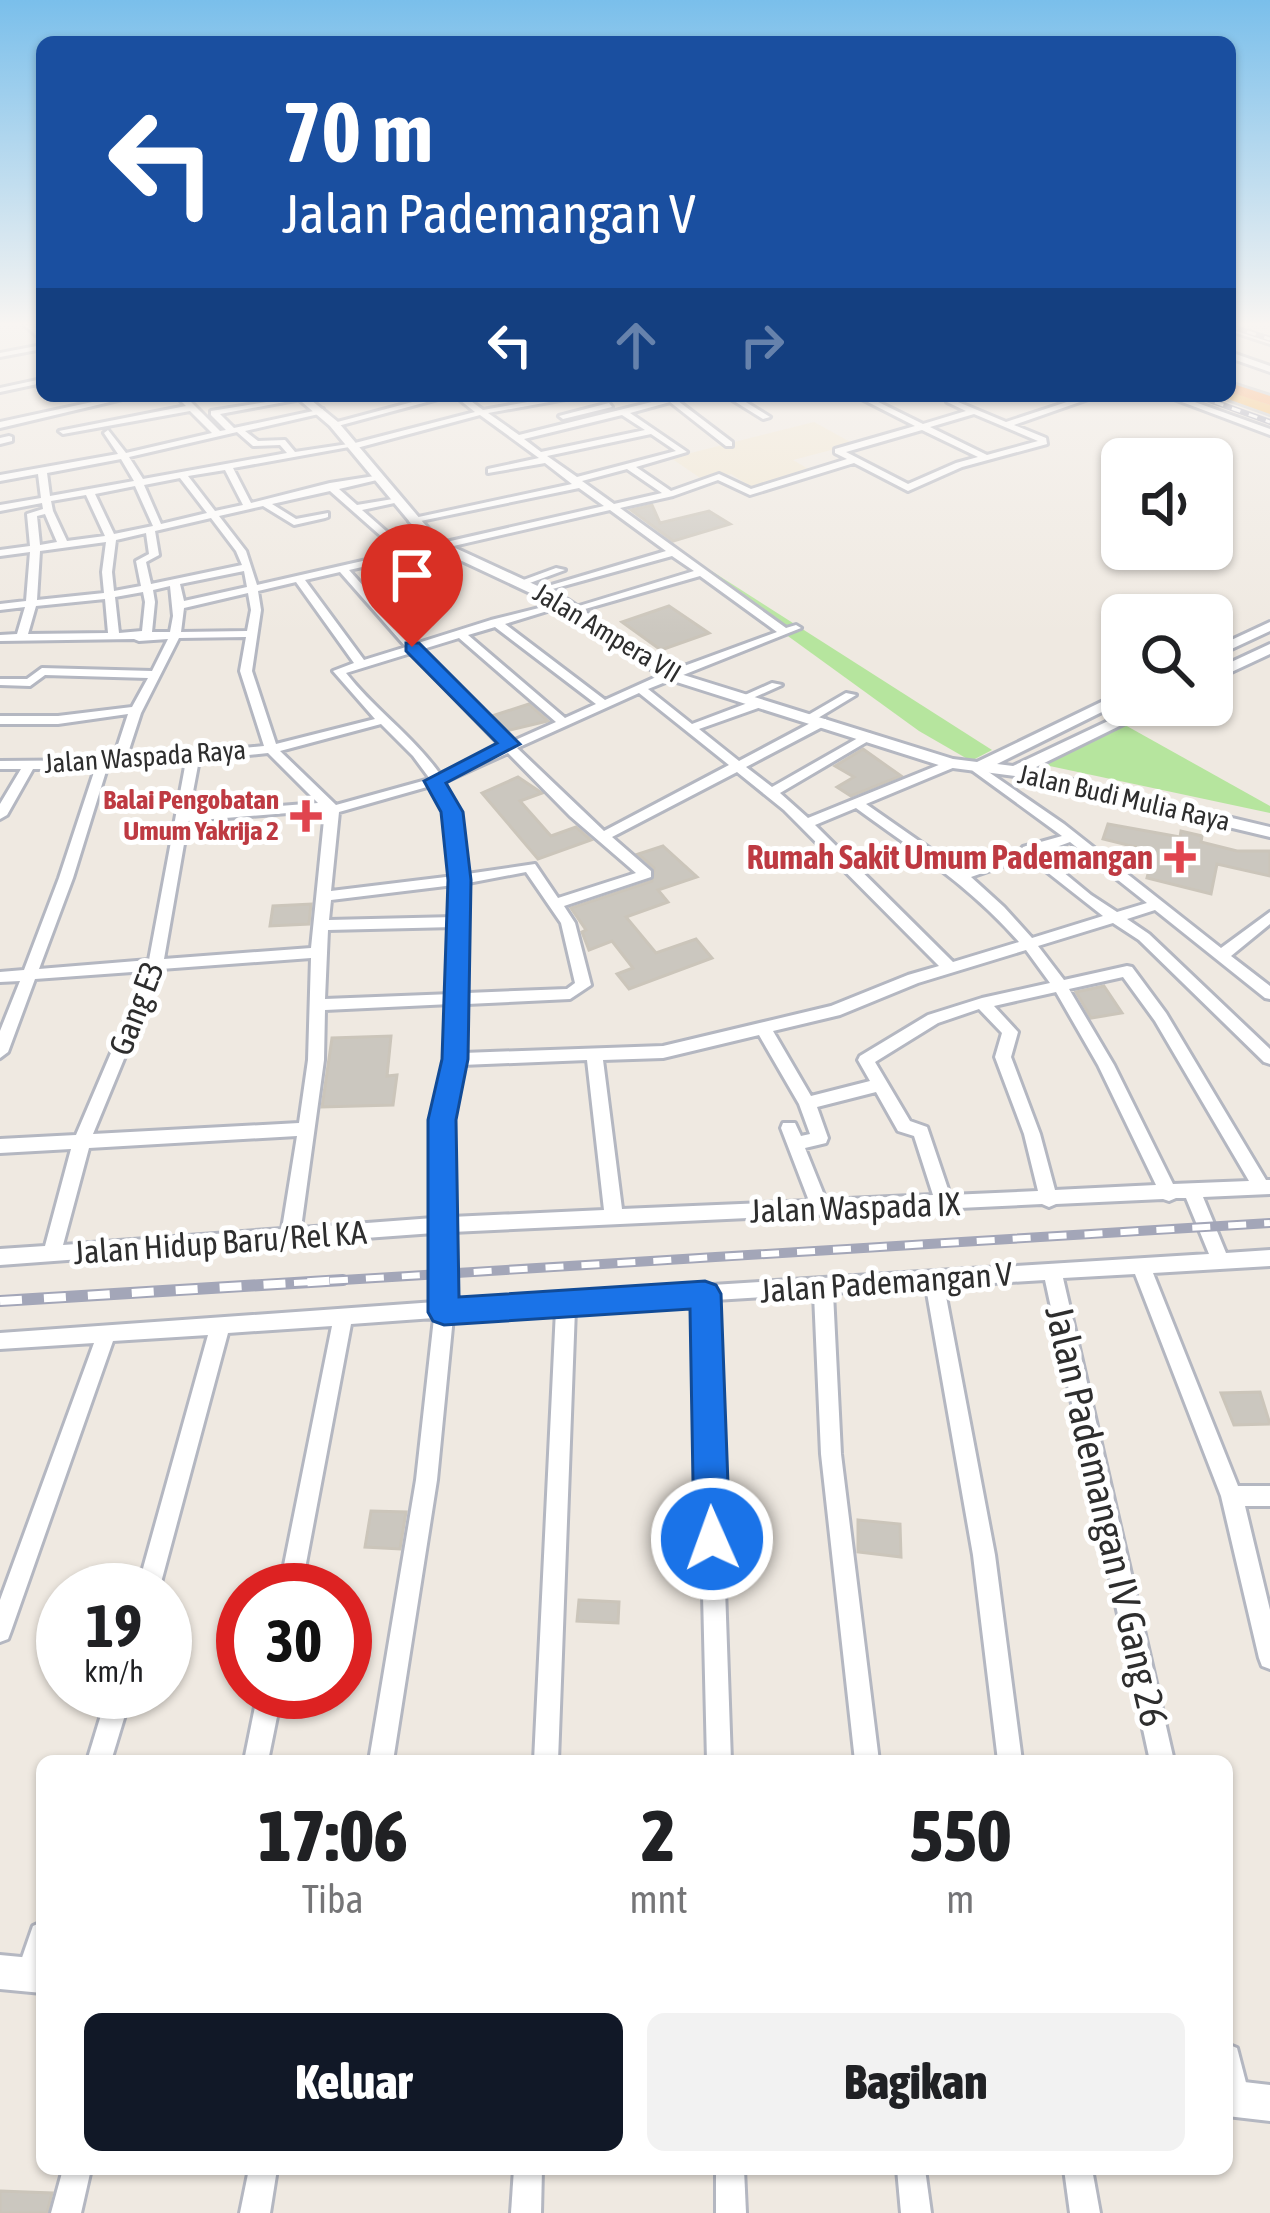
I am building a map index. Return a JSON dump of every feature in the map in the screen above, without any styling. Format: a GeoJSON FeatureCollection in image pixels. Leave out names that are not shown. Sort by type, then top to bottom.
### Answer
{"type":"FeatureCollection","features":[{"type":"Feature","properties":{"kind":"street"},"geometry":{"type":"LineString","coordinates":[[58,428],[72,440],[110,429],[139,482],[154,528],[154,555],[141,561],[147,588],[147,632],[139,638]]}},
{"type":"Feature","properties":{"kind":"street"},"geometry":{"type":"LineString","coordinates":[[212,428],[218,434]]}},
{"type":"Feature","properties":{"kind":"street"},"geometry":{"type":"LineString","coordinates":[[0,478],[21,470],[42,471],[242,428]]}},
{"type":"Feature","properties":{"kind":"street","name":"Jalan Ampera VII"},"geometry":{"type":"LineString","coordinates":[[338,428],[440,547],[542,591],[670,676],[976,768]]}},
{"type":"Feature","properties":{"kind":"street"},"geometry":{"type":"LineString","coordinates":[[21,639],[34,605],[37,549],[32,514],[46,506],[181,473],[352,445],[419,428]]}},
{"type":"Feature","properties":{"kind":"street"},"geometry":{"type":"LineString","coordinates":[[184,817],[329,808],[435,781],[561,720],[790,630],[699,573],[500,428]]}},
{"type":"Feature","properties":{"kind":"street"},"geometry":{"type":"LineString","coordinates":[[515,439],[561,428]]}},
{"type":"Feature","properties":{"kind":"street"},"geometry":{"type":"LineString","coordinates":[[414,521],[683,452],[649,428]]}},
{"type":"Feature","properties":{"kind":"street"},"geometry":{"type":"LineString","coordinates":[[707,428],[729,444]]}},
{"type":"Feature","properties":{"kind":"street"},"geometry":{"type":"LineString","coordinates":[[912,428],[839,448],[908,488],[958,465],[1045,441],[1013,428]]}},
{"type":"Feature","properties":{"kind":"street"},"geometry":{"type":"LineString","coordinates":[[925,428],[986,458]]}},
{"type":"Feature","properties":{"kind":"street"},"geometry":{"type":"LineString","coordinates":[[235,430],[256,444],[284,443],[293,455]]}},
{"type":"Feature","properties":{"kind":"street"},"geometry":{"type":"LineString","coordinates":[[490,471],[654,431]]}},
{"type":"Feature","properties":{"kind":"street"},"geometry":{"type":"LineString","coordinates":[[188,440],[211,467]]}},
{"type":"Feature","properties":{"kind":"street"},"geometry":{"type":"LineString","coordinates":[[182,605],[612,510],[718,477],[752,491],[855,460]]}},
{"type":"Feature","properties":{"kind":"street"},"geometry":{"type":"LineString","coordinates":[[227,465],[249,508]]}},
{"type":"Feature","properties":{"kind":"street"},"geometry":{"type":"LineString","coordinates":[[628,466],[670,494]]}},
{"type":"Feature","properties":{"kind":"street"},"geometry":{"type":"LineString","coordinates":[[42,471],[46,506],[64,545]]}},
{"type":"Feature","properties":{"kind":"street"},"geometry":{"type":"LineString","coordinates":[[181,473],[248,567],[254,590],[246,671],[271,749],[384,720]]}},
{"type":"Feature","properties":{"kind":"street"},"geometry":{"type":"LineString","coordinates":[[0,553],[111,538],[378,477]]}},
{"type":"Feature","properties":{"kind":"street"},"geometry":{"type":"LineString","coordinates":[[330,487],[385,534]]}},
{"type":"Feature","properties":{"kind":"street"},"geometry":{"type":"LineString","coordinates":[[90,493],[111,538],[106,572],[114,637]]}},
{"type":"Feature","properties":{"kind":"street"},"geometry":{"type":"LineString","coordinates":[[356,508],[396,500]]}},
{"type":"Feature","properties":{"kind":"street"},"geometry":{"type":"LineString","coordinates":[[264,503],[294,522],[325,515]]}},
{"type":"Feature","properties":{"kind":"street"},"geometry":{"type":"LineString","coordinates":[[0,508],[46,506]]}},
{"type":"Feature","properties":{"kind":"street"},"geometry":{"type":"LineString","coordinates":[[542,591],[671,553]]}},
{"type":"Feature","properties":{"kind":"street"},"geometry":{"type":"LineString","coordinates":[[0,607],[110,595],[248,567]]}},
{"type":"Feature","properties":{"kind":"street"},"geometry":{"type":"LineString","coordinates":[[342,568],[412,647],[646,874],[554,904]]}},
{"type":"Feature","properties":{"kind":"street"},"geometry":{"type":"LineString","coordinates":[[523,582],[560,570]]}},
{"type":"Feature","properties":{"kind":"street"},"geometry":{"type":"LineString","coordinates":[[382,1755],[425,1501],[444,1312],[442,1120],[455,1059],[460,880],[452,812],[435,781],[400,733],[355,695],[339,671],[495,622],[699,573]]}},
{"type":"Feature","properties":{"kind":"street"},"geometry":{"type":"LineString","coordinates":[[299,579],[361,664]]}},
{"type":"Feature","properties":{"kind":"street"},"geometry":{"type":"LineString","coordinates":[[119,762],[135,710],[178,636],[182,605],[174,581]]}},
{"type":"Feature","properties":{"kind":"street"},"geometry":{"type":"LineString","coordinates":[[495,622],[614,714]]}},
{"type":"Feature","properties":{"kind":"street"},"geometry":{"type":"LineString","coordinates":[[1233,644],[1270,626]]}},
{"type":"Feature","properties":{"kind":"street"},"geometry":{"type":"LineString","coordinates":[[459,633],[561,720]]}},
{"type":"Feature","properties":{"kind":"street"},"geometry":{"type":"LineString","coordinates":[[0,638],[253,634]]}},
{"type":"Feature","properties":{"kind":"street"},"geometry":{"type":"LineString","coordinates":[[1233,666],[1270,648]]}},
{"type":"Feature","properties":{"kind":"street"},"geometry":{"type":"LineString","coordinates":[[0,682],[33,682],[41,670],[156,674]]}},
{"type":"Feature","properties":{"kind":"street"},"geometry":{"type":"LineString","coordinates":[[692,728],[776,685]]}},
{"type":"Feature","properties":{"kind":"street"},"geometry":{"type":"LineString","coordinates":[[639,687],[806,824],[950,968]]}},
{"type":"Feature","properties":{"kind":"street"},"geometry":{"type":"LineString","coordinates":[[604,836],[815,720],[850,695]]}},
{"type":"Feature","properties":{"kind":"street"},"geometry":{"type":"LineString","coordinates":[[1101,706],[976,768],[1072,837],[1270,994]]}},
{"type":"Feature","properties":{"kind":"street"},"geometry":{"type":"LineString","coordinates":[[0,720],[58,720],[135,710]]}},
{"type":"Feature","properties":{"kind":"street"},"geometry":{"type":"LineString","coordinates":[[1015,770],[1109,726]]}},
{"type":"Feature","properties":{"kind":"street"},"geometry":{"type":"LineString","coordinates":[[771,793],[869,736]]}},
{"type":"Feature","properties":{"kind":"street","name":"Jalan Waspada Raya"},"geometry":{"type":"LineString","coordinates":[[0,765],[102,765],[271,749],[329,808]]}},
{"type":"Feature","properties":{"kind":"street","name":"Gang E3"},"geometry":{"type":"LineString","coordinates":[[52,1253],[82,1141],[155,966],[193,756]]}},
{"type":"Feature","properties":{"kind":"street"},"geometry":{"type":"LineString","coordinates":[[806,824],[951,764]]}},
{"type":"Feature","properties":{"kind":"street"},"geometry":{"type":"LineString","coordinates":[[0,815],[29,765]]}},
{"type":"Feature","properties":{"kind":"street"},"geometry":{"type":"LineString","coordinates":[[0,1052],[102,765]]}},
{"type":"Feature","properties":{"kind":"street","name":"Jalan Budi Mulia Raya"},"geometry":{"type":"LineString","coordinates":[[976,768],[1015,770],[1270,832]]}},
{"type":"Feature","properties":{"kind":"street"},"geometry":{"type":"LineString","coordinates":[[274,781],[299,778]]}},
{"type":"Feature","properties":{"kind":"street"},"geometry":{"type":"LineString","coordinates":[[856,803],[961,876],[1063,986],[1168,1194]]}},
{"type":"Feature","properties":{"kind":"street"},"geometry":{"type":"LineString","coordinates":[[290,1239],[316,1060],[329,808]]}},
{"type":"Feature","properties":{"kind":"street"},"geometry":{"type":"LineString","coordinates":[[961,876],[1072,837]]}},
{"type":"Feature","properties":{"kind":"street"},"geometry":{"type":"LineString","coordinates":[[1028,850],[1144,937],[1270,1058]]}},
{"type":"Feature","properties":{"kind":"street"},"geometry":{"type":"LineString","coordinates":[[316,1005],[570,994],[583,985],[568,923],[528,866],[460,880],[324,896]]}},
{"type":"Feature","properties":{"kind":"street"},"geometry":{"type":"LineString","coordinates":[[455,1059],[663,1052],[835,1011],[950,968],[1157,905]]}},
{"type":"Feature","properties":{"kind":"street"},"geometry":{"type":"LineString","coordinates":[[1221,956],[1270,916]]}},
{"type":"Feature","properties":{"kind":"street"},"geometry":{"type":"LineString","coordinates":[[321,925],[459,922]]}},
{"type":"Feature","properties":{"kind":"street"},"geometry":{"type":"LineString","coordinates":[[0,977],[318,952]]}},
{"type":"Feature","properties":{"kind":"street"},"geometry":{"type":"LineString","coordinates":[[944,1203],[921,1132],[904,1126],[866,1060],[900,1043],[911,1030],[982,1003],[1127,971],[1161,1017],[1266,1187]]}},
{"type":"Feature","properties":{"kind":"street"},"geometry":{"type":"LineString","coordinates":[[982,1003],[1010,1032],[1003,1057],[1032,1134],[1049,1200]]}},
{"type":"Feature","properties":{"kind":"street"},"geometry":{"type":"LineString","coordinates":[[763,1028],[808,1102],[820,1138],[792,1136],[820,1207]]}},
{"type":"Feature","properties":{"kind":"street"},"geometry":{"type":"LineString","coordinates":[[595,1054],[614,1218]]}},
{"type":"Feature","properties":{"kind":"street"},"geometry":{"type":"LineString","coordinates":[[808,1102],[879,1085]]}},
{"type":"Feature","properties":{"kind":"street"},"geometry":{"type":"LineString","coordinates":[[0,1146],[304,1129]]}},
{"type":"Feature","properties":{"kind":"street","name":"Jalan Waspada IX"},"geometry":{"type":"LineString","coordinates":[[440,1226],[1266,1187]]}},
{"type":"Feature","properties":{"kind":"street"},"geometry":{"type":"LineString","coordinates":[[1193,1193],[1221,1262]]}},
{"type":"Feature","properties":{"kind":"street","name":"Jalan Hidup Baru/Rel KA"},"geometry":{"type":"LineString","coordinates":[[0,1257],[440,1226]]}},
{"type":"Feature","properties":{"kind":"street","name":"Jalan Pademangan V"},"geometry":{"type":"LineString","coordinates":[[0,1341],[566,1300],[1269,1260]]}},
{"type":"Feature","properties":{"kind":"street"},"geometry":{"type":"LineString","coordinates":[[1142,1268],[1232,1496],[1270,1658]]}},
{"type":"Feature","properties":{"kind":"street","name":"Jalan Pademangan IV Gang 26"},"geometry":{"type":"LineString","coordinates":[[1052,1270],[1161,1755]]}},
{"type":"Feature","properties":{"kind":"street"},"geometry":{"type":"LineString","coordinates":[[934,1281],[984,1555],[1009,1755]]}},
{"type":"Feature","properties":{"kind":"street"},"geometry":{"type":"LineString","coordinates":[[823,1288],[831,1454],[866,1755]]}},
{"type":"Feature","properties":{"kind":"street"},"geometry":{"type":"LineString","coordinates":[[705,1294],[718,1755]]}},
{"type":"Feature","properties":{"kind":"street"},"geometry":{"type":"LineString","coordinates":[[546,1755],[566,1300]]}},
{"type":"Feature","properties":{"kind":"street"},"geometry":{"type":"LineString","coordinates":[[295,1563],[343,1319]]}},
{"type":"Feature","properties":{"kind":"street"},"geometry":{"type":"LineString","coordinates":[[155,1563],[220,1327]]}},
{"type":"Feature","properties":{"kind":"street"},"geometry":{"type":"LineString","coordinates":[[0,1631],[106,1335]]}},
{"type":"Feature","properties":{"kind":"street"},"geometry":{"type":"LineString","coordinates":[[1232,1496],[1270,1496]]}},
{"type":"Feature","properties":{"kind":"street"},"geometry":{"type":"LineString","coordinates":[[101,1755],[112,1719]]}},
{"type":"Feature","properties":{"kind":"street"},"geometry":{"type":"LineString","coordinates":[[257,1755],[265,1719]]}},
{"type":"Feature","properties":{"kind":"street"},"geometry":{"type":"LineString","coordinates":[[66,2213],[76,2175]]}},
{"type":"Feature","properties":{"kind":"street"},"geometry":{"type":"LineString","coordinates":[[255,2213],[262,2175]]}},
{"type":"Feature","properties":{"kind":"street"},"geometry":{"type":"LineString","coordinates":[[526,2213],[528,2175]]}},
{"type":"Feature","properties":{"kind":"street"},"geometry":{"type":"LineString","coordinates":[[730,2175],[731,2213]]}},
{"type":"Feature","properties":{"kind":"street"},"geometry":{"type":"LineString","coordinates":[[911,2175],[916,2213]]}},
{"type":"Feature","properties":{"kind":"street"},"geometry":{"type":"LineString","coordinates":[[1079,2175],[1085,2213]]}},
{"type":"Feature","properties":{"kind":"shaded area"},"geometry":{"type":"Polygon","coordinates":[[[789,428],[825,428],[854,444],[793,460],[817,474],[759,492],[731,474],[703,480],[671,458],[789,428]]]}},
{"type":"Feature","properties":{"kind":"green space"},"geometry":{"type":"Polygon","coordinates":[[[710,570],[992,750],[971,761],[919,731],[701,573],[710,570]]]}},
{"type":"Feature","properties":{"kind":"green space"},"geometry":{"type":"Polygon","coordinates":[[[1127,726],[1270,806],[1270,813],[1045,765],[1127,726]]]}},
{"type":"Feature","properties":{"kind":"building"},"geometry":{"type":"Polygon","coordinates":[[[652,505],[660,523],[709,511],[730,524],[673,541],[631,510],[652,505]]]}},
{"type":"Feature","properties":{"kind":"building"},"geometry":{"type":"Polygon","coordinates":[[[669,606],[709,633],[661,650],[622,622],[669,606]]]}},
{"type":"Feature","properties":{"kind":"building"},"geometry":{"type":"Polygon","coordinates":[[[529,704],[548,721],[506,731],[492,716],[529,704]]]}},
{"type":"Feature","properties":{"kind":"building"},"geometry":{"type":"Polygon","coordinates":[[[863,749],[901,776],[851,796],[837,787],[854,777],[835,766],[863,749]]]}},
{"type":"Feature","properties":{"kind":"building"},"geometry":{"type":"Polygon","coordinates":[[[518,777],[542,793],[520,801],[551,836],[576,827],[591,840],[538,859],[482,793],[518,777]]]}},
{"type":"Feature","properties":{"kind":"building","name":"Rumah Sakit Umum Pademangan"},"geometry":{"type":"Polygon","coordinates":[[[1108,824],[1180,837],[1181,831],[1202,836],[1201,842],[1237,851],[1270,851],[1270,876],[1217,864],[1211,894],[1147,878],[1149,870],[1139,868],[1144,849],[1103,839],[1108,824]]]}},
{"type":"Feature","properties":{"kind":"building"},"geometry":{"type":"Polygon","coordinates":[[[663,846],[697,877],[658,890],[668,902],[626,917],[656,953],[696,939],[712,958],[629,989],[617,974],[633,968],[612,941],[589,950],[582,932],[586,930],[571,908],[652,881],[654,868],[638,854],[663,846]]]}},
{"type":"Feature","properties":{"kind":"building"},"geometry":{"type":"Polygon","coordinates":[[[311,904],[309,924],[270,926],[273,906],[311,904]]]}},
{"type":"Feature","properties":{"kind":"building"},"geometry":{"type":"Polygon","coordinates":[[[1104,986],[1122,1013],[1091,1018],[1076,992],[1104,986]]]}},
{"type":"Feature","properties":{"kind":"building"},"geometry":{"type":"Polygon","coordinates":[[[391,1036],[387,1076],[397,1075],[393,1105],[322,1107],[332,1038],[391,1036]]]}},
{"type":"Feature","properties":{"kind":"building"},"geometry":{"type":"Polygon","coordinates":[[[1260,1392],[1270,1424],[1234,1425],[1221,1393],[1260,1392]]]}},
{"type":"Feature","properties":{"kind":"building"},"geometry":{"type":"Polygon","coordinates":[[[371,1511],[406,1512],[400,1549],[365,1547],[371,1511]]]}},
{"type":"Feature","properties":{"kind":"building"},"geometry":{"type":"Polygon","coordinates":[[[858,1520],[900,1524],[901,1557],[858,1552],[858,1520]]]}},
{"type":"Feature","properties":{"kind":"building"},"geometry":{"type":"Polygon","coordinates":[[[579,1600],[619,1602],[618,1623],[577,1621],[579,1600]]]}},
{"type":"Feature","properties":{"kind":"building"},"geometry":{"type":"Polygon","coordinates":[[[0,2191],[52,2193],[47,2213],[0,2213],[0,2191]]]}},
{"type":"Feature","properties":{"kind":"railway"},"geometry":{"type":"LineString","coordinates":[[294,1283],[1270,1223]]}},
{"type":"Feature","properties":{"kind":"railway"},"geometry":{"type":"LineString","coordinates":[[294,1283],[343,1280]]}},
{"type":"Feature","properties":{"kind":"railway"},"geometry":{"type":"LineString","coordinates":[[0,1301],[294,1283]]}},
{"type":"Feature","properties":{"kind":"place","name":"Balai Pengobatan Umum Yakrija 2"},"geometry":{"type":"Point","coordinates":[306,816]}},
{"type":"Feature","properties":{"kind":"place","name":"Rumah Sakit Umum Pademangan"},"geometry":{"type":"Point","coordinates":[1180,857]}},
{"type":"Feature","properties":{"kind":"route"},"geometry":{"type":"LineString","coordinates":[[412,647],[510,744],[435,781],[452,812],[460,880],[455,1059],[442,1120],[444,1312],[705,1294],[712,1539]]}}]}
